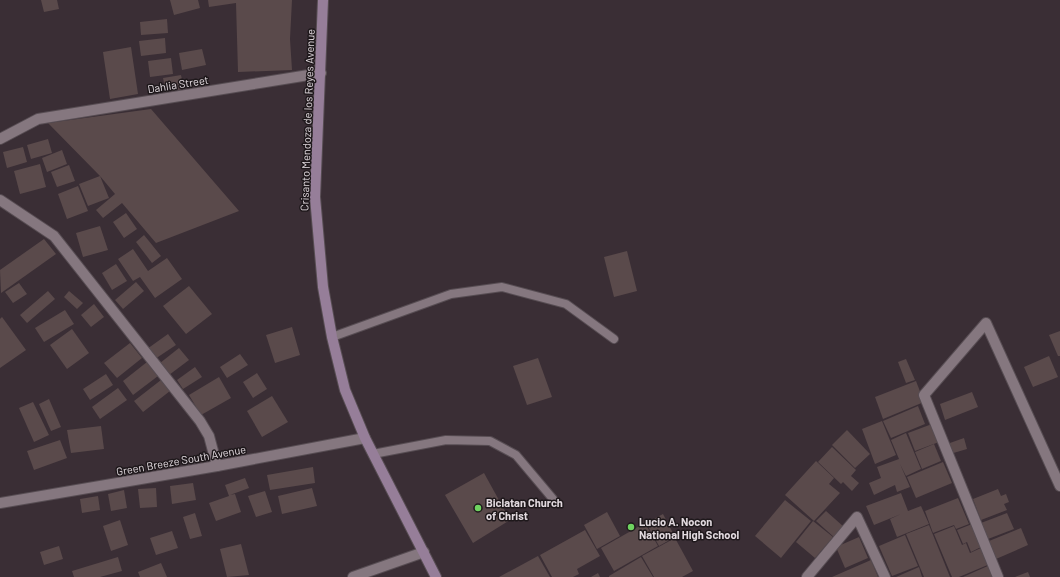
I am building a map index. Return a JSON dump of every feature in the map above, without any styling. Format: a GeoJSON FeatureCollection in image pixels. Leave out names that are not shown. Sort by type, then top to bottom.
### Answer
{"type":"FeatureCollection","features":[{"type":"Feature","properties":{"kind":"main road","name":"Crisanto Mendoza de los Reyes Avenue"},"geometry":{"type":"LineString","coordinates":[[323,0],[315,197],[323,287],[332,337],[345,390],[365,438],[436,577]]}},
{"type":"Feature","properties":{"kind":"street","name":"Dahlia Street"},"geometry":{"type":"LineString","coordinates":[[0,139],[38,119],[321,73]]}},
{"type":"Feature","properties":{"kind":"street"},"geometry":{"type":"LineString","coordinates":[[0,200],[54,236],[200,421],[209,436],[217,466]]}},
{"type":"Feature","properties":{"kind":"street"},"geometry":{"type":"LineString","coordinates":[[998,577],[924,395],[986,322],[1060,486]]}},
{"type":"Feature","properties":{"kind":"street","name":"Green Breeze South Avenue"},"geometry":{"type":"LineString","coordinates":[[0,503],[217,466],[365,438]]}},
{"type":"Feature","properties":{"kind":"street"},"geometry":{"type":"LineString","coordinates":[[807,577],[857,516],[885,577]]}},
{"type":"Feature","properties":{"kind":"street"},"geometry":{"type":"LineString","coordinates":[[353,577],[424,552]]}},
{"type":"Feature","properties":{"kind":"lane"},"geometry":{"type":"LineString","coordinates":[[332,337],[450,294],[502,287],[566,304],[614,339]]}},
{"type":"Feature","properties":{"kind":"lane"},"geometry":{"type":"LineString","coordinates":[[373,454],[446,440],[490,441],[516,455],[553,499]]}},
{"type":"Feature","properties":{"kind":"building"},"geometry":{"type":"Polygon","coordinates":[[[41,0],[57,0],[59,9],[44,12],[41,0]]]}},
{"type":"Feature","properties":{"kind":"building"},"geometry":{"type":"Polygon","coordinates":[[[170,0],[198,0],[200,8],[174,15],[170,0]]]}},
{"type":"Feature","properties":{"kind":"building"},"geometry":{"type":"Polygon","coordinates":[[[208,0],[292,0],[290,39],[292,70],[238,72],[236,3],[209,7],[208,0]]]}},
{"type":"Feature","properties":{"kind":"building"},"geometry":{"type":"Polygon","coordinates":[[[167,19],[168,33],[141,35],[140,22],[167,19]]]}},
{"type":"Feature","properties":{"kind":"building"},"geometry":{"type":"Polygon","coordinates":[[[165,38],[166,53],[141,56],[139,41],[165,38]]]}},
{"type":"Feature","properties":{"kind":"building"},"geometry":{"type":"Polygon","coordinates":[[[131,47],[138,94],[110,99],[103,52],[131,47]]]}},
{"type":"Feature","properties":{"kind":"building"},"geometry":{"type":"Polygon","coordinates":[[[202,49],[206,65],[182,70],[179,53],[202,49]]]}},
{"type":"Feature","properties":{"kind":"building"},"geometry":{"type":"Polygon","coordinates":[[[171,58],[173,74],[150,77],[148,61],[171,58]]]}},
{"type":"Feature","properties":{"kind":"building"},"geometry":{"type":"Polygon","coordinates":[[[181,75],[184,89],[166,92],[163,78],[181,75]]]}},
{"type":"Feature","properties":{"kind":"building"},"geometry":{"type":"Polygon","coordinates":[[[151,109],[239,211],[156,243],[122,203],[103,218],[96,210],[115,194],[100,176],[48,123],[151,109]]]}},
{"type":"Feature","properties":{"kind":"building"},"geometry":{"type":"Polygon","coordinates":[[[48,139],[52,153],[31,159],[27,145],[48,139]]]}},
{"type":"Feature","properties":{"kind":"building"},"geometry":{"type":"Polygon","coordinates":[[[23,147],[27,162],[7,168],[3,152],[23,147]]]}},
{"type":"Feature","properties":{"kind":"building"},"geometry":{"type":"Polygon","coordinates":[[[62,150],[67,164],[47,172],[42,158],[62,150]]]}},
{"type":"Feature","properties":{"kind":"building"},"geometry":{"type":"Polygon","coordinates":[[[40,164],[46,187],[20,194],[14,171],[40,164]]]}},
{"type":"Feature","properties":{"kind":"building"},"geometry":{"type":"Polygon","coordinates":[[[69,165],[75,181],[57,187],[51,172],[69,165]]]}},
{"type":"Feature","properties":{"kind":"building"},"geometry":{"type":"Polygon","coordinates":[[[100,176],[109,198],[88,206],[79,184],[100,176]]]}},
{"type":"Feature","properties":{"kind":"building"},"geometry":{"type":"Polygon","coordinates":[[[78,186],[88,211],[67,219],[58,194],[78,186]]]}},
{"type":"Feature","properties":{"kind":"building"},"geometry":{"type":"Polygon","coordinates":[[[126,213],[137,229],[124,238],[113,222],[126,213]]]}},
{"type":"Feature","properties":{"kind":"building"},"geometry":{"type":"Polygon","coordinates":[[[100,226],[108,250],[83,257],[76,233],[100,226]]]}},
{"type":"Feature","properties":{"kind":"building"},"geometry":{"type":"Polygon","coordinates":[[[144,235],[161,256],[152,263],[136,242],[144,235]]]}},
{"type":"Feature","properties":{"kind":"building"},"geometry":{"type":"Polygon","coordinates":[[[44,239],[56,254],[1,293],[0,270],[44,239]]]}},
{"type":"Feature","properties":{"kind":"building"},"geometry":{"type":"Polygon","coordinates":[[[133,249],[148,271],[167,258],[182,279],[155,298],[140,277],[133,281],[118,259],[133,249]]]}},
{"type":"Feature","properties":{"kind":"building"},"geometry":{"type":"Polygon","coordinates":[[[627,251],[637,291],[614,297],[604,257],[627,251]]]}},
{"type":"Feature","properties":{"kind":"building"},"geometry":{"type":"Polygon","coordinates":[[[116,264],[127,281],[112,290],[102,273],[116,264]]]}},
{"type":"Feature","properties":{"kind":"building"},"geometry":{"type":"Polygon","coordinates":[[[136,282],[144,291],[123,309],[115,300],[136,282]]]}},
{"type":"Feature","properties":{"kind":"building"},"geometry":{"type":"Polygon","coordinates":[[[19,283],[27,294],[13,303],[5,292],[19,283]]]}},
{"type":"Feature","properties":{"kind":"building"},"geometry":{"type":"Polygon","coordinates":[[[189,286],[212,314],[186,334],[163,306],[189,286]]]}},
{"type":"Feature","properties":{"kind":"building"},"geometry":{"type":"Polygon","coordinates":[[[48,291],[55,299],[27,323],[20,315],[48,291]]]}},
{"type":"Feature","properties":{"kind":"building"},"geometry":{"type":"Polygon","coordinates":[[[69,291],[83,303],[77,309],[64,297],[69,291]]]}},
{"type":"Feature","properties":{"kind":"building"},"geometry":{"type":"Polygon","coordinates":[[[94,304],[104,317],[91,327],[81,315],[94,304]]]}},
{"type":"Feature","properties":{"kind":"building"},"geometry":{"type":"Polygon","coordinates":[[[65,310],[74,324],[44,342],[35,328],[65,310]]]}},
{"type":"Feature","properties":{"kind":"building"},"geometry":{"type":"Polygon","coordinates":[[[2,317],[26,350],[0,368],[0,319],[2,317]]]}},
{"type":"Feature","properties":{"kind":"building"},"geometry":{"type":"Polygon","coordinates":[[[292,327],[300,355],[275,363],[266,335],[292,327]]]}},
{"type":"Feature","properties":{"kind":"building"},"geometry":{"type":"Polygon","coordinates":[[[72,329],[89,353],[67,369],[50,345],[72,329]]]}},
{"type":"Feature","properties":{"kind":"building"},"geometry":{"type":"Polygon","coordinates":[[[1060,331],[1060,356],[1058,356],[1049,335],[1060,331]]]}},
{"type":"Feature","properties":{"kind":"building"},"geometry":{"type":"Polygon","coordinates":[[[168,334],[176,345],[155,359],[147,349],[168,334]]]}},
{"type":"Feature","properties":{"kind":"building"},"geometry":{"type":"Polygon","coordinates":[[[130,343],[142,358],[117,378],[104,363],[130,343]]]}},
{"type":"Feature","properties":{"kind":"building"},"geometry":{"type":"Polygon","coordinates":[[[179,348],[189,360],[169,375],[160,363],[179,348]]]}},
{"type":"Feature","properties":{"kind":"building"},"geometry":{"type":"Polygon","coordinates":[[[240,354],[248,365],[227,378],[220,367],[240,354]]]}},
{"type":"Feature","properties":{"kind":"building"},"geometry":{"type":"Polygon","coordinates":[[[1049,356],[1058,377],[1033,387],[1024,367],[1049,356]]]}},
{"type":"Feature","properties":{"kind":"building"},"geometry":{"type":"Polygon","coordinates":[[[538,358],[552,397],[527,405],[513,366],[538,358]]]}},
{"type":"Feature","properties":{"kind":"building"},"geometry":{"type":"Polygon","coordinates":[[[906,359],[915,380],[906,383],[898,362],[906,359]]]}},
{"type":"Feature","properties":{"kind":"building"},"geometry":{"type":"Polygon","coordinates":[[[147,362],[158,376],[133,395],[123,381],[147,362]]]}},
{"type":"Feature","properties":{"kind":"building"},"geometry":{"type":"Polygon","coordinates":[[[195,367],[202,377],[183,389],[177,380],[195,367]]]}},
{"type":"Feature","properties":{"kind":"building"},"geometry":{"type":"Polygon","coordinates":[[[257,373],[267,389],[253,398],[243,382],[257,373]]]}},
{"type":"Feature","properties":{"kind":"building"},"geometry":{"type":"Polygon","coordinates":[[[106,374],[113,385],[90,400],[83,389],[106,374]]]}},
{"type":"Feature","properties":{"kind":"building"},"geometry":{"type":"Polygon","coordinates":[[[219,377],[231,398],[201,415],[189,395],[219,377]]]}},
{"type":"Feature","properties":{"kind":"building"},"geometry":{"type":"Polygon","coordinates":[[[161,380],[170,391],[143,412],[134,401],[161,380]]]}},
{"type":"Feature","properties":{"kind":"building"},"geometry":{"type":"Polygon","coordinates":[[[916,381],[924,402],[883,419],[875,397],[916,381]]]}},
{"type":"Feature","properties":{"kind":"building"},"geometry":{"type":"Polygon","coordinates":[[[118,388],[127,400],[100,419],[92,407],[118,388]]]}},
{"type":"Feature","properties":{"kind":"building"},"geometry":{"type":"Polygon","coordinates":[[[972,392],[978,407],[945,420],[940,404],[972,392]]]}},
{"type":"Feature","properties":{"kind":"building"},"geometry":{"type":"Polygon","coordinates":[[[272,396],[288,422],[262,437],[247,411],[272,396]]]}},
{"type":"Feature","properties":{"kind":"building"},"geometry":{"type":"Polygon","coordinates":[[[49,399],[61,427],[51,431],[39,404],[49,399]]]}},
{"type":"Feature","properties":{"kind":"building"},"geometry":{"type":"Polygon","coordinates":[[[33,402],[49,435],[34,442],[19,408],[33,402]]]}},
{"type":"Feature","properties":{"kind":"building"},"geometry":{"type":"Polygon","coordinates":[[[918,406],[925,424],[891,438],[883,421],[918,406]]]}},
{"type":"Feature","properties":{"kind":"building"},"geometry":{"type":"Polygon","coordinates":[[[882,421],[896,455],[875,464],[862,429],[882,421]]]}},
{"type":"Feature","properties":{"kind":"building"},"geometry":{"type":"Polygon","coordinates":[[[932,424],[939,442],[915,451],[908,433],[932,424]]]}},
{"type":"Feature","properties":{"kind":"building"},"geometry":{"type":"Polygon","coordinates":[[[101,426],[104,449],[71,453],[67,430],[101,426]]]}},
{"type":"Feature","properties":{"kind":"building"},"geometry":{"type":"Polygon","coordinates":[[[847,430],[870,454],[855,468],[832,445],[847,430]]]}},
{"type":"Feature","properties":{"kind":"building"},"geometry":{"type":"Polygon","coordinates":[[[906,433],[921,469],[906,476],[900,464],[910,487],[897,492],[895,485],[874,495],[869,483],[881,478],[877,467],[899,459],[891,440],[906,433]]]}},
{"type":"Feature","properties":{"kind":"building"},"geometry":{"type":"Polygon","coordinates":[[[964,438],[967,449],[950,454],[947,444],[964,438]]]}},
{"type":"Feature","properties":{"kind":"building"},"geometry":{"type":"Polygon","coordinates":[[[60,440],[67,458],[34,470],[27,451],[60,440]]]}},
{"type":"Feature","properties":{"kind":"building"},"geometry":{"type":"Polygon","coordinates":[[[934,444],[941,461],[922,469],[915,452],[934,444]]]}},
{"type":"Feature","properties":{"kind":"building"},"geometry":{"type":"Polygon","coordinates":[[[832,447],[856,470],[851,476],[859,483],[852,491],[843,482],[841,484],[818,462],[832,447]]]}},
{"type":"Feature","properties":{"kind":"building"},"geometry":{"type":"Polygon","coordinates":[[[816,461],[834,478],[829,484],[840,493],[814,521],[785,495],[816,461]]]}},
{"type":"Feature","properties":{"kind":"building"},"geometry":{"type":"Polygon","coordinates":[[[943,462],[952,483],[916,498],[907,477],[943,462]]]}},
{"type":"Feature","properties":{"kind":"building"},"geometry":{"type":"Polygon","coordinates":[[[313,467],[315,483],[270,490],[267,475],[313,467]]]}},
{"type":"Feature","properties":{"kind":"building","name":"Biclatan Church of Christ"},"geometry":{"type":"Polygon","coordinates":[[[484,473],[510,520],[473,543],[445,495],[484,473]]]}},
{"type":"Feature","properties":{"kind":"building"},"geometry":{"type":"Polygon","coordinates":[[[245,478],[249,488],[230,495],[235,494],[241,512],[216,521],[209,503],[229,496],[225,485],[245,478]]]}},
{"type":"Feature","properties":{"kind":"building"},"geometry":{"type":"Polygon","coordinates":[[[193,483],[196,500],[172,504],[170,486],[193,483]]]}},
{"type":"Feature","properties":{"kind":"building"},"geometry":{"type":"Polygon","coordinates":[[[156,488],[157,507],[140,508],[138,489],[156,488]]]}},
{"type":"Feature","properties":{"kind":"building"},"geometry":{"type":"Polygon","coordinates":[[[312,488],[317,506],[282,514],[278,496],[312,488]]]}},
{"type":"Feature","properties":{"kind":"building"},"geometry":{"type":"Polygon","coordinates":[[[998,489],[1001,496],[1006,494],[1009,502],[1004,504],[1007,510],[981,520],[973,499],[998,489]]]}},
{"type":"Feature","properties":{"kind":"building"},"geometry":{"type":"Polygon","coordinates":[[[124,490],[127,508],[111,511],[108,494],[124,490]]]}},
{"type":"Feature","properties":{"kind":"building"},"geometry":{"type":"Polygon","coordinates":[[[265,491],[272,512],[256,517],[248,496],[265,491]]]}},
{"type":"Feature","properties":{"kind":"building"},"geometry":{"type":"Polygon","coordinates":[[[901,493],[908,511],[921,506],[929,524],[897,537],[890,519],[901,514],[874,525],[866,506],[901,493]]]}},
{"type":"Feature","properties":{"kind":"building"},"geometry":{"type":"Polygon","coordinates":[[[98,496],[100,510],[82,513],[80,499],[98,496]]]}},
{"type":"Feature","properties":{"kind":"building"},"geometry":{"type":"Polygon","coordinates":[[[958,498],[969,524],[956,529],[954,525],[933,533],[925,511],[958,498]]]}},
{"type":"Feature","properties":{"kind":"building"},"geometry":{"type":"Polygon","coordinates":[[[785,500],[811,521],[781,558],[755,536],[785,500]]]}},
{"type":"Feature","properties":{"kind":"building"},"geometry":{"type":"Polygon","coordinates":[[[826,511],[844,527],[835,538],[816,521],[826,511]]]}},
{"type":"Feature","properties":{"kind":"building"},"geometry":{"type":"Polygon","coordinates":[[[607,512],[620,536],[597,549],[584,525],[607,512]]]}},
{"type":"Feature","properties":{"kind":"building"},"geometry":{"type":"Polygon","coordinates":[[[195,513],[202,536],[190,539],[183,517],[195,513]]]}},
{"type":"Feature","properties":{"kind":"building"},"geometry":{"type":"Polygon","coordinates":[[[1007,513],[1014,529],[988,539],[981,523],[1007,513]]]}},
{"type":"Feature","properties":{"kind":"building"},"geometry":{"type":"Polygon","coordinates":[[[663,514],[675,537],[659,546],[646,523],[663,514]]]}},
{"type":"Feature","properties":{"kind":"building"},"geometry":{"type":"Polygon","coordinates":[[[120,520],[128,545],[111,551],[103,526],[120,520]]]}},
{"type":"Feature","properties":{"kind":"building"},"geometry":{"type":"Polygon","coordinates":[[[813,521],[833,537],[815,558],[796,542],[813,521]]]}},
{"type":"Feature","properties":{"kind":"building"},"geometry":{"type":"Polygon","coordinates":[[[645,523],[658,546],[614,571],[601,548],[645,523]]]}},
{"type":"Feature","properties":{"kind":"building"},"geometry":{"type":"Polygon","coordinates":[[[972,524],[981,547],[971,552],[967,542],[963,544],[957,530],[972,524]]]}},
{"type":"Feature","properties":{"kind":"building"},"geometry":{"type":"Polygon","coordinates":[[[929,525],[950,577],[924,577],[906,534],[929,525]]]}},
{"type":"Feature","properties":{"kind":"building"},"geometry":{"type":"Polygon","coordinates":[[[954,526],[962,545],[966,543],[970,553],[983,547],[990,564],[959,577],[952,577],[934,534],[954,526]]]}},
{"type":"Feature","properties":{"kind":"building"},"geometry":{"type":"Polygon","coordinates":[[[1021,528],[1028,545],[996,559],[989,541],[1021,528]]]}},
{"type":"Feature","properties":{"kind":"building"},"geometry":{"type":"Polygon","coordinates":[[[585,530],[600,556],[577,569],[579,574],[573,577],[552,577],[540,555],[585,530]]]}},
{"type":"Feature","properties":{"kind":"building"},"geometry":{"type":"Polygon","coordinates":[[[172,531],[178,548],[156,555],[150,538],[172,531]]]}},
{"type":"Feature","properties":{"kind":"building"},"geometry":{"type":"Polygon","coordinates":[[[905,535],[918,566],[892,576],[879,546],[905,535]]]}},
{"type":"Feature","properties":{"kind":"building"},"geometry":{"type":"Polygon","coordinates":[[[859,537],[868,558],[845,568],[836,547],[859,537]]]}},
{"type":"Feature","properties":{"kind":"building"},"geometry":{"type":"Polygon","coordinates":[[[675,538],[693,571],[682,577],[654,577],[642,556],[675,538]]]}},
{"type":"Feature","properties":{"kind":"building"},"geometry":{"type":"Polygon","coordinates":[[[241,544],[249,575],[227,577],[220,549],[241,544]]]}},
{"type":"Feature","properties":{"kind":"building"},"geometry":{"type":"Polygon","coordinates":[[[59,546],[63,559],[44,565],[40,552],[59,546]]]}},
{"type":"Feature","properties":{"kind":"building"},"geometry":{"type":"Polygon","coordinates":[[[538,556],[550,577],[499,577],[538,556]]]}},
{"type":"Feature","properties":{"kind":"building"},"geometry":{"type":"Polygon","coordinates":[[[118,557],[122,571],[100,577],[74,577],[72,571],[118,557]]]}},
{"type":"Feature","properties":{"kind":"building"},"geometry":{"type":"Polygon","coordinates":[[[641,557],[653,577],[609,577],[609,576],[641,557]]]}},
{"type":"Feature","properties":{"kind":"building"},"geometry":{"type":"Polygon","coordinates":[[[871,560],[878,577],[832,577],[871,560]]]}},
{"type":"Feature","properties":{"kind":"building"},"geometry":{"type":"Polygon","coordinates":[[[161,563],[167,577],[140,577],[138,572],[161,563]]]}},
{"type":"Feature","properties":{"kind":"building"},"geometry":{"type":"Polygon","coordinates":[[[990,565],[995,577],[963,577],[990,565]]]}},
{"type":"Feature","properties":{"kind":"building"},"geometry":{"type":"Polygon","coordinates":[[[919,567],[922,577],[896,577],[919,567]]]}},
{"type":"Feature","properties":{"kind":"building"},"geometry":{"type":"Polygon","coordinates":[[[1028,572],[1030,577],[1015,577],[1028,572]]]}},
{"type":"Feature","properties":{"kind":"building"},"geometry":{"type":"Polygon","coordinates":[[[598,573],[600,577],[591,577],[598,573]]]}},
{"type":"Feature","properties":{"kind":"place","name":"Biclatan Church of Christ"},"geometry":{"type":"Point","coordinates":[478,508]}},
{"type":"Feature","properties":{"kind":"place","name":"Lucio A. Nocon National High School"},"geometry":{"type":"Point","coordinates":[631,527]}}]}
